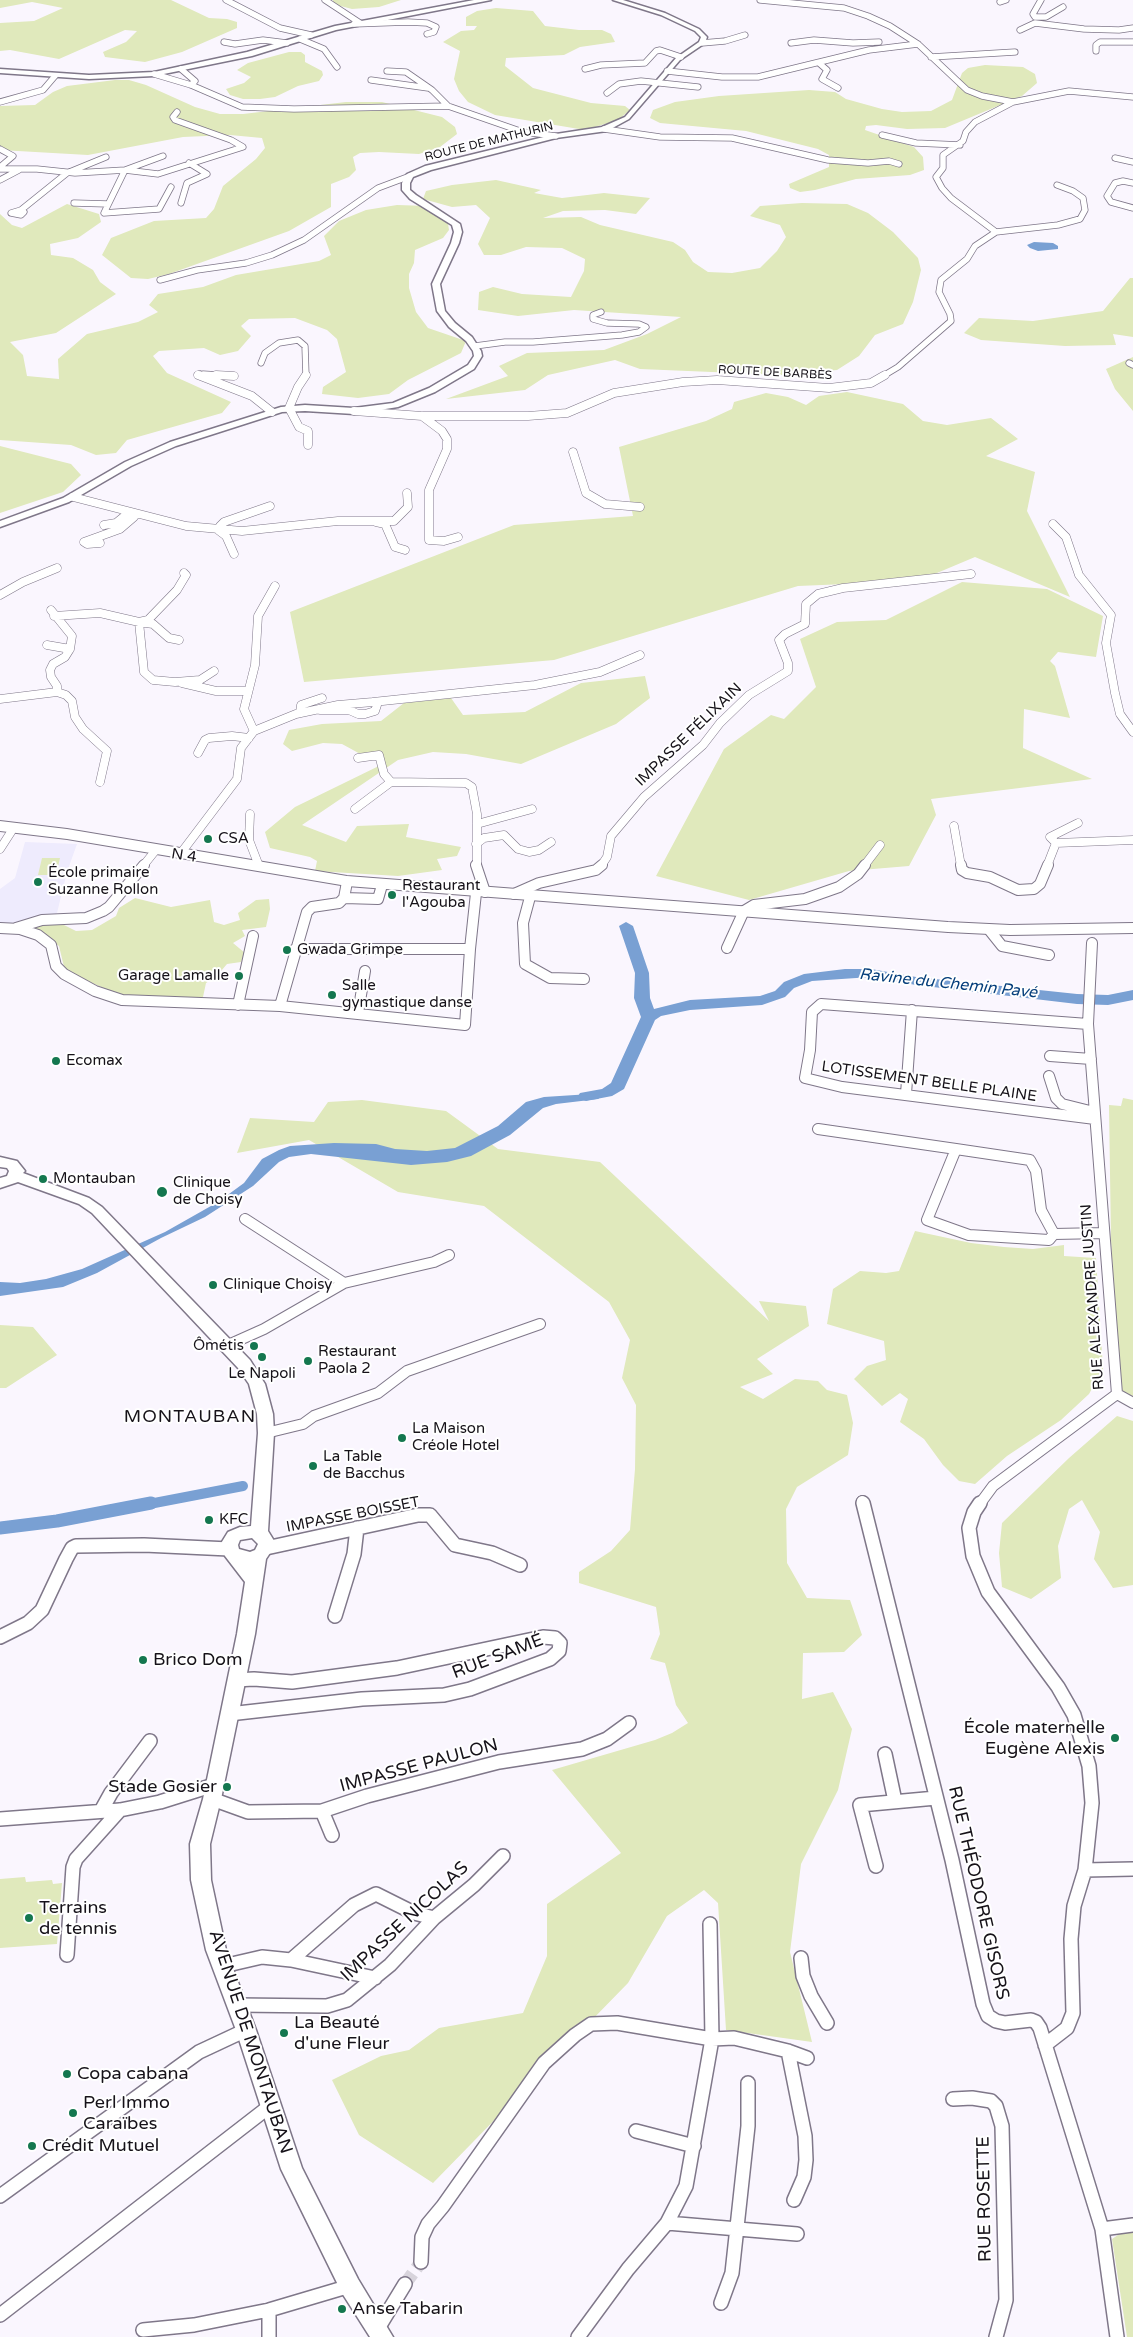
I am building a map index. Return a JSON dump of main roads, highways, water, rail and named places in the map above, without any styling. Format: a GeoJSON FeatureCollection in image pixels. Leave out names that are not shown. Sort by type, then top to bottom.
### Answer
{"type":"FeatureCollection","features":[{"type":"Feature","properties":{"kind":"highway","name":"N 4"},"geometry":{"type":"LineString","coordinates":[[4,830],[347,882],[990,931],[1128,930]]}},
{"type":"Feature","properties":{"kind":"highway","name":"N 4"},"geometry":{"type":"LineString","coordinates":[[4,830],[67,834],[347,881],[530,897],[1010,930],[1128,930]]}},
{"type":"Feature","properties":{"kind":"highway"},"geometry":{"type":"LineString","coordinates":[[1048,932],[1084,934],[1092,943],[1096,934],[1128,930]]}},
{"type":"Feature","properties":{"kind":"main road"},"geometry":{"type":"LineString","coordinates":[[0,71],[55,76],[112,77],[154,74],[288,43],[311,35],[357,24],[488,0]]}},
{"type":"Feature","properties":{"kind":"main road"},"geometry":{"type":"LineString","coordinates":[[2,1161],[16,1167],[8,1180]]}},
{"type":"Feature","properties":{"kind":"main road","name":"AVENUE DE MONTAUBAN"},"geometry":{"type":"LineString","coordinates":[[8,1180],[33,1184],[84,1202],[97,1210],[244,1364],[257,1384],[265,1414],[266,1433],[260,1505],[261,1546],[246,1634],[213,1792],[200,1844],[201,1880],[216,1950],[246,2030],[292,2169],[350,2286],[380,2333]]}},
{"type":"Feature","properties":{"kind":"main road","name":"AVENUE DE MONTAUBAN"},"geometry":{"type":"LineString","coordinates":[[234,1547],[254,1518],[260,1505]]}},
{"type":"Feature","properties":{"kind":"main road"},"geometry":{"type":"LineString","coordinates":[[246,1531],[261,1546],[251,1558],[234,1547],[246,1531]]}},
{"type":"Feature","properties":{"kind":"main road"},"geometry":{"type":"LineString","coordinates":[[234,1547],[254,1581]]}},
{"type":"Feature","properties":{"kind":"water"},"geometry":{"type":"Polygon","coordinates":[[[1034,242],[1053,243],[1058,246],[1058,249],[1038,251],[1027,245],[1034,242]]]}},
{"type":"Feature","properties":{"kind":"water"},"geometry":{"type":"Polygon","coordinates":[[[606,1093],[598,1099],[556,1104],[543,1108],[510,1135],[471,1156],[447,1162],[411,1165],[311,1154],[289,1157],[279,1162],[253,1186],[205,1217],[161,1238],[97,1273],[63,1287],[0,1296],[0,1282],[20,1283],[46,1279],[82,1269],[165,1232],[218,1202],[244,1183],[262,1159],[290,1146],[334,1143],[376,1144],[395,1149],[427,1151],[455,1148],[498,1126],[526,1102],[544,1097],[606,1093]]]}},
{"type":"Feature","properties":{"kind":"waterway"},"geometry":{"type":"LineString","coordinates":[[626,926],[642,973],[642,998],[649,1017]]}},
{"type":"Feature","properties":{"kind":"waterway","name":"Ravine du Chemin Pavé"},"geometry":{"type":"LineString","coordinates":[[649,1017],[656,1013],[690,1005],[762,1000],[780,994],[789,985],[809,977],[845,973],[871,973],[916,981],[1077,999],[1108,1000],[1133,995]]}},
{"type":"Feature","properties":{"kind":"waterway","name":"Ravine du Chemin Pavé"},"geometry":{"type":"LineString","coordinates":[[586,1096],[606,1093],[618,1086],[649,1017]]}},
{"type":"Feature","properties":{"kind":"waterway"},"geometry":{"type":"LineString","coordinates":[[144,1505],[243,1486]]}},
{"type":"Feature","properties":{"kind":"waterway"},"geometry":{"type":"LineString","coordinates":[[0,1528],[57,1521],[151,1503]]}},
{"type":"Feature","properties":{"kind":"tunnel"},"geometry":{"type":"LineString","coordinates":[[405,2284],[421,2262]]}},
{"type":"Feature","properties":{"kind":"place","name":"CSA"},"geometry":{"type":"Point","coordinates":[208,839]}},
{"type":"Feature","properties":{"kind":"place","name":"École primaire Suzanne Rollon"},"geometry":{"type":"Point","coordinates":[38,882]}},
{"type":"Feature","properties":{"kind":"place","name":"Restaurant l'Agouba"},"geometry":{"type":"Point","coordinates":[392,895]}},
{"type":"Feature","properties":{"kind":"place","name":"Gwada Grimpe"},"geometry":{"type":"Point","coordinates":[287,950]}},
{"type":"Feature","properties":{"kind":"place","name":"Garage Lamalle"},"geometry":{"type":"Point","coordinates":[239,976]}},
{"type":"Feature","properties":{"kind":"place","name":"Salle gymastique danse"},"geometry":{"type":"Point","coordinates":[332,995]}},
{"type":"Feature","properties":{"kind":"place","name":"Ecomax"},"geometry":{"type":"Point","coordinates":[56,1061]}},
{"type":"Feature","properties":{"kind":"place","name":"Montauban"},"geometry":{"type":"Point","coordinates":[43,1179]}},
{"type":"Feature","properties":{"kind":"place","name":"Clinique de Choisy"},"geometry":{"type":"Point","coordinates":[162,1192]}},
{"type":"Feature","properties":{"kind":"place","name":"Clinique Choisy"},"geometry":{"type":"Point","coordinates":[213,1285]}},
{"type":"Feature","properties":{"kind":"place","name":"Ômétis"},"geometry":{"type":"Point","coordinates":[254,1346]}},
{"type":"Feature","properties":{"kind":"place","name":"Le Napoli"},"geometry":{"type":"Point","coordinates":[262,1357]}},
{"type":"Feature","properties":{"kind":"place","name":"Restaurant Paola 2"},"geometry":{"type":"Point","coordinates":[308,1361]}},
{"type":"Feature","properties":{"kind":"place","name":"La Maison Créole Hotel"},"geometry":{"type":"Point","coordinates":[402,1438]}},
{"type":"Feature","properties":{"kind":"place","name":"La Table de Bacchus"},"geometry":{"type":"Point","coordinates":[313,1466]}},
{"type":"Feature","properties":{"kind":"place","name":"KFC"},"geometry":{"type":"Point","coordinates":[209,1520]}},
{"type":"Feature","properties":{"kind":"place","name":"Brico Dom"},"geometry":{"type":"Point","coordinates":[143,1660]}},
{"type":"Feature","properties":{"kind":"place","name":"École maternelle Eugène Alexis"},"geometry":{"type":"Point","coordinates":[1115,1738]}},
{"type":"Feature","properties":{"kind":"place","name":"Stade Gosier"},"geometry":{"type":"Point","coordinates":[227,1787]}},
{"type":"Feature","properties":{"kind":"place","name":"Terrains de tennis"},"geometry":{"type":"Point","coordinates":[29,1918]}},
{"type":"Feature","properties":{"kind":"place","name":"La Beauté d'une Fleur"},"geometry":{"type":"Point","coordinates":[284,2033]}},
{"type":"Feature","properties":{"kind":"place","name":"Copa cabana"},"geometry":{"type":"Point","coordinates":[67,2074]}},
{"type":"Feature","properties":{"kind":"place","name":"Perl Immo Caraïbes"},"geometry":{"type":"Point","coordinates":[73,2113]}},
{"type":"Feature","properties":{"kind":"place","name":"Crédit Mutuel"},"geometry":{"type":"Point","coordinates":[32,2146]}},
{"type":"Feature","properties":{"kind":"place","name":"Anse Tabarin"},"geometry":{"type":"Point","coordinates":[342,2309]}},
{"type":"Feature","properties":{"kind":"district","name":"MONTAUBAN"},"geometry":{"type":"Point","coordinates":[190,1417]}}]}
